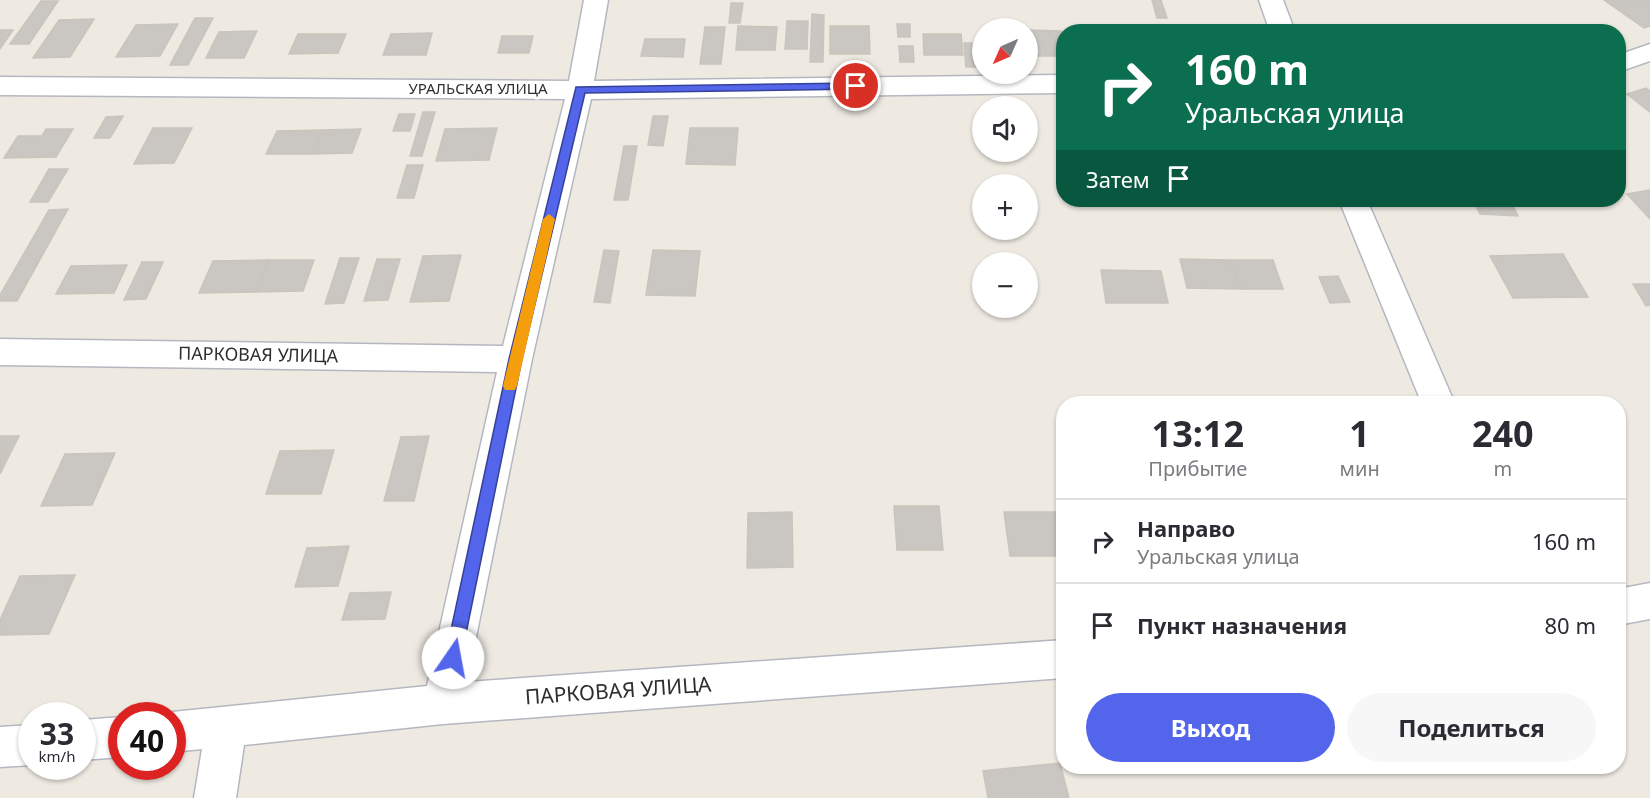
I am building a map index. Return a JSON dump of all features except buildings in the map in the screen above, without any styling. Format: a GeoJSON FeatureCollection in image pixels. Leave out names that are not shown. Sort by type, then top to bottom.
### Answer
{"type":"FeatureCollection","features":[{"type":"Feature","properties":{"kind":"street"},"geometry":{"type":"LineString","coordinates":[[443,704],[516,359],[580,90],[596,0]]}},
{"type":"Feature","properties":{"kind":"street"},"geometry":{"type":"LineString","coordinates":[[1271,0],[1280,24]]}},
{"type":"Feature","properties":{"kind":"street"},"geometry":{"type":"LineString","coordinates":[[1626,61],[1650,52]]}},
{"type":"Feature","properties":{"kind":"street","name":"УРАЛЬСКАЯ УЛИЦА"},"geometry":{"type":"LineString","coordinates":[[0,86],[580,90],[1056,84]]}},
{"type":"Feature","properties":{"kind":"street"},"geometry":{"type":"LineString","coordinates":[[1356,207],[1436,396]]}},
{"type":"Feature","properties":{"kind":"street","name":"ПАРКОВАЯ УЛИЦА"},"geometry":{"type":"LineString","coordinates":[[0,352],[516,359]]}},
{"type":"Feature","properties":{"kind":"street"},"geometry":{"type":"LineString","coordinates":[[1626,606],[1650,601]]}},
{"type":"Feature","properties":{"kind":"street","name":"ПАРКОВАЯ УЛИЦА"},"geometry":{"type":"LineString","coordinates":[[186,731],[443,704],[1056,660]]}},
{"type":"Feature","properties":{"kind":"street"},"geometry":{"type":"LineString","coordinates":[[215,798],[226,728]]}},
{"type":"Feature","properties":{"kind":"street"},"geometry":{"type":"LineString","coordinates":[[0,747],[18,746]]}},
{"type":"Feature","properties":{"kind":"slow traffic"},"geometry":{"type":"LineString","coordinates":[[510,386],[549,219]]}},
{"type":"Feature","properties":{"kind":"route"},"geometry":{"type":"LineString","coordinates":[[453,658],[516,359],[580,90],[856,86]]}}]}
